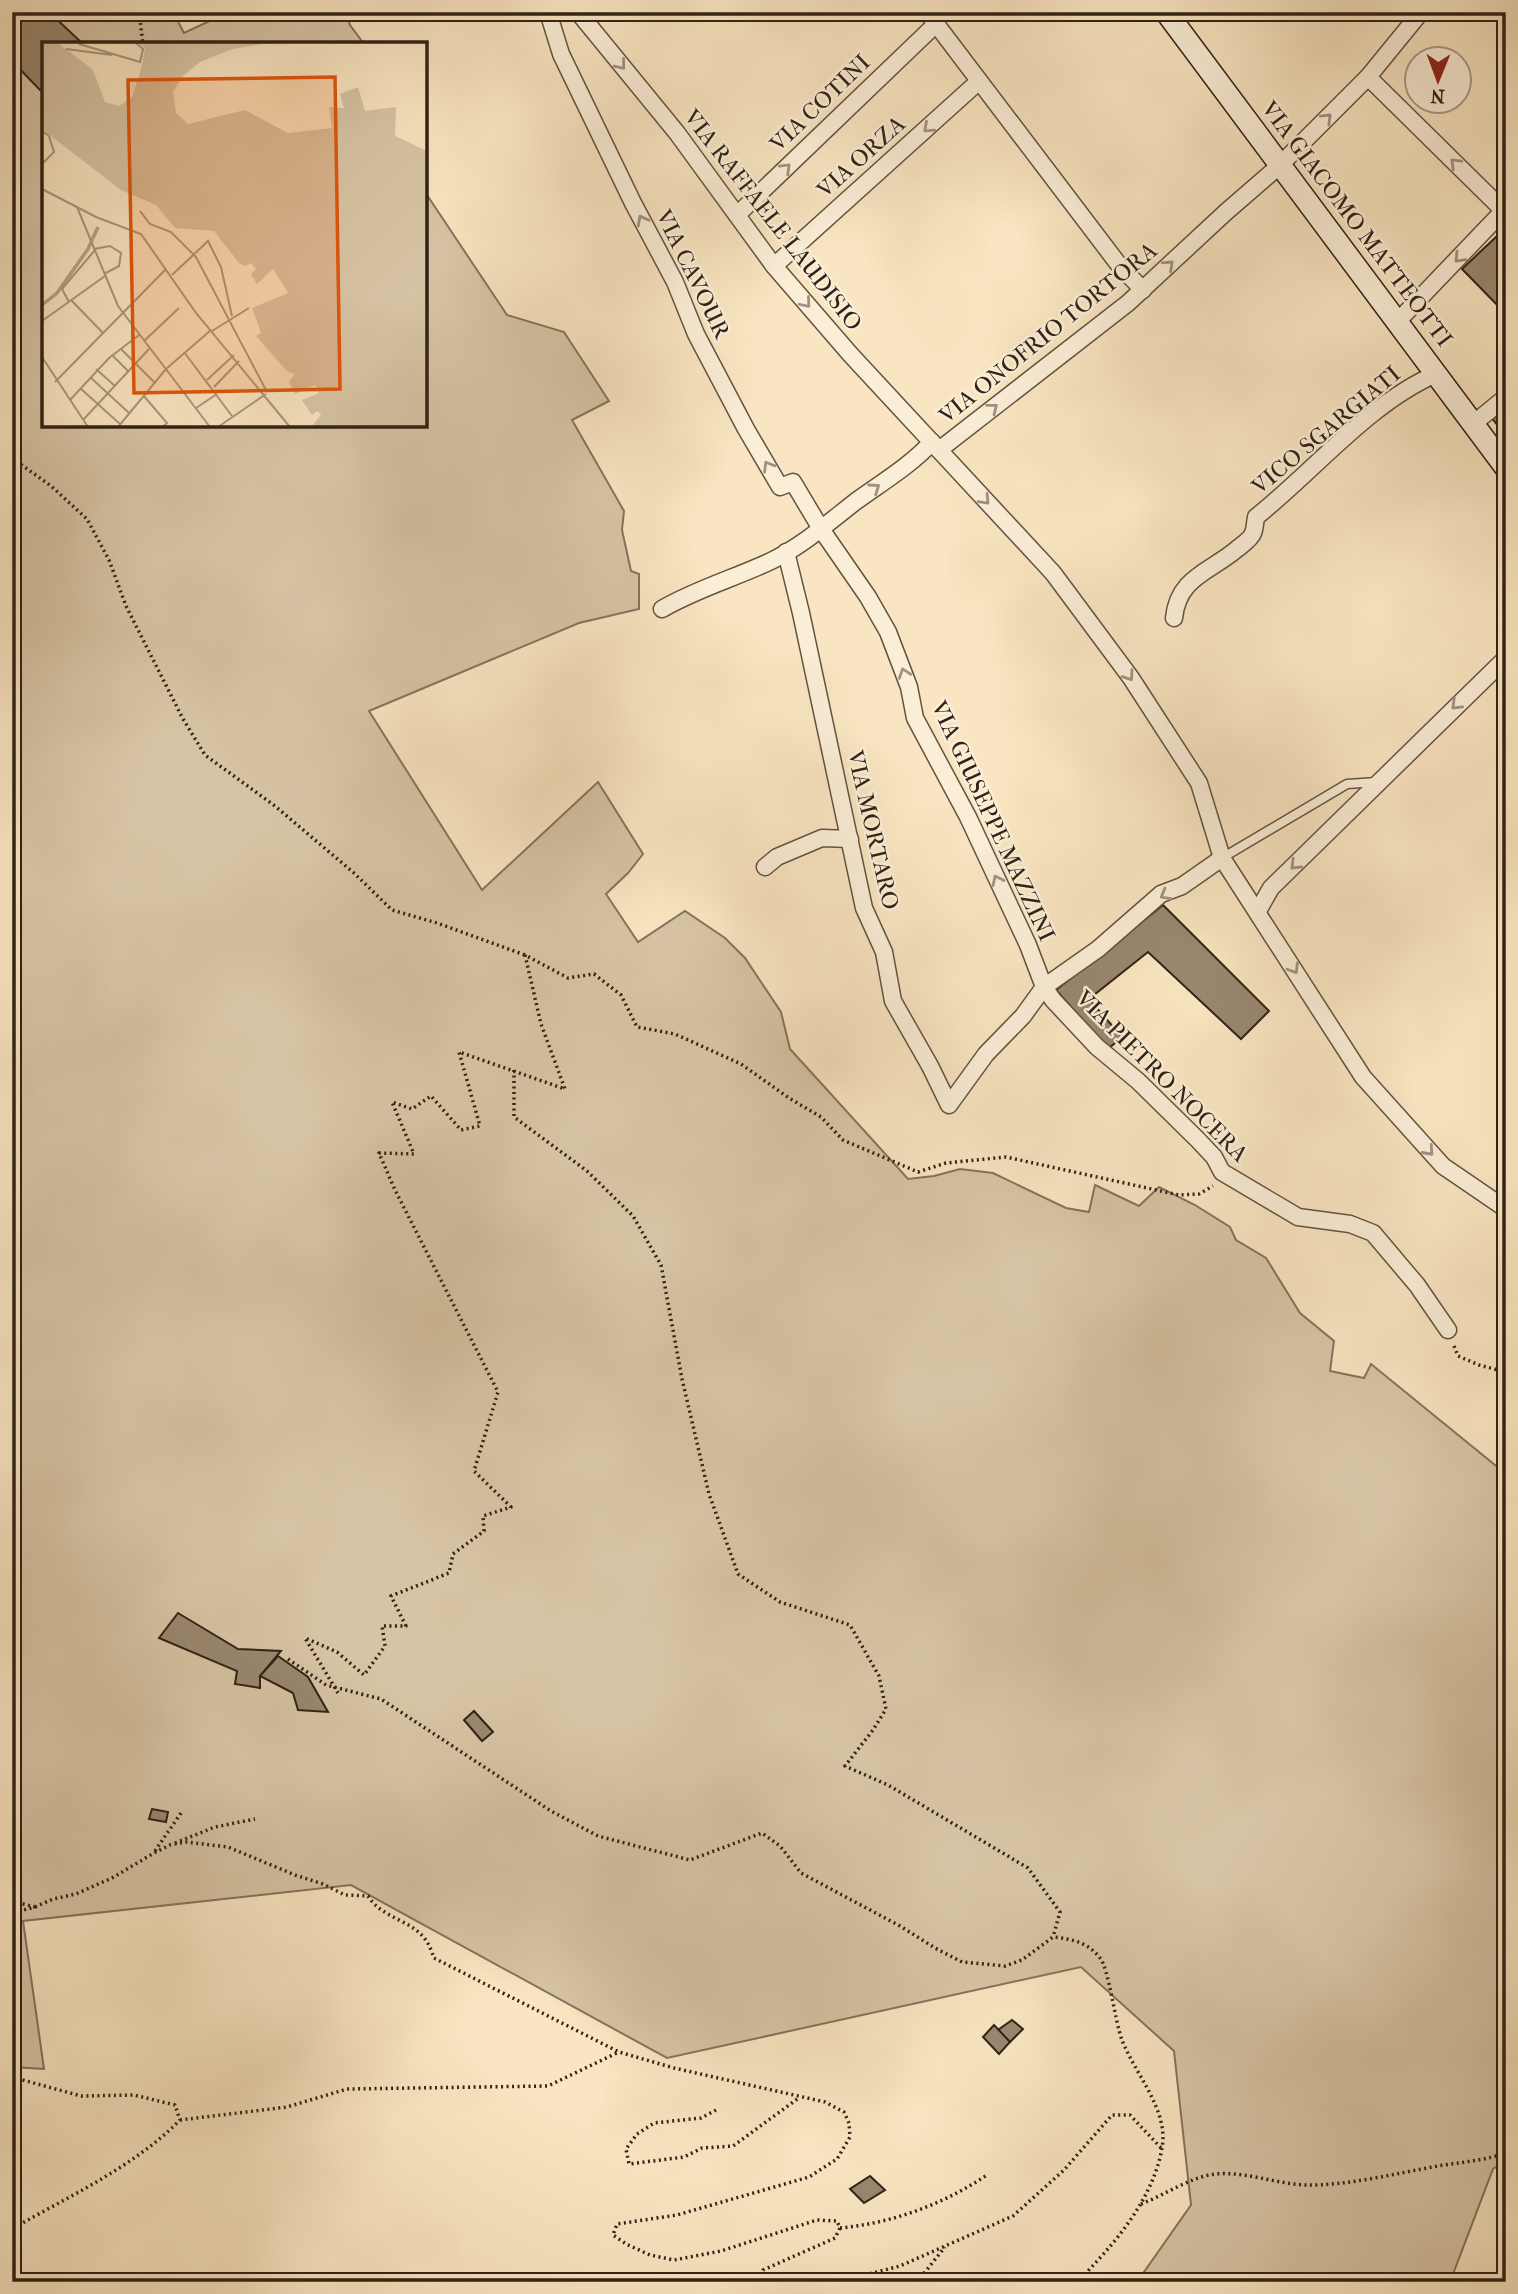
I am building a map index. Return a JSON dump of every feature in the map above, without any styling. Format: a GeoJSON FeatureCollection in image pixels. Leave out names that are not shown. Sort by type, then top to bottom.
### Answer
{"type":"FeatureCollection","features":[{"type":"Feature","properties":{"kind":"street","name":"VIA CAVOUR"},"geometry":{"type":"LineString","coordinates":[[548,12],[561,54],[633,203],[675,282],[716,374],[780,487],[793,482],[821,529]]}},
{"type":"Feature","properties":{"kind":"street","name":"VIA RAFFAELE LAUDISIO"},"geometry":{"type":"LineString","coordinates":[[578,12],[677,133],[774,266],[849,354],[1053,573],[1131,678],[1199,783],[1222,858],[1363,1077],[1443,1166],[1506,1209]]}},
{"type":"Feature","properties":{"kind":"street","name":"VIA GIACOMO MATTEOTTI"},"geometry":{"type":"LineString","coordinates":[[1166,12],[1506,468]]}},
{"type":"Feature","properties":{"kind":"street","name":"VIA ONOFRIO TORTORA"},"geometry":{"type":"LineString","coordinates":[[662,609],[681,598],[771,561],[821,529],[1143,290],[1279,166],[1367,77],[1421,12]]}},
{"type":"Feature","properties":{"kind":"street","name":"VIA COTINI"},"geometry":{"type":"LineString","coordinates":[[737,215],[931,18]]}},
{"type":"Feature","properties":{"kind":"street"},"geometry":{"type":"LineString","coordinates":[[931,18],[1119,265],[1143,290]]}},
{"type":"Feature","properties":{"kind":"street"},"geometry":{"type":"LineString","coordinates":[[1367,77],[1505,210],[1398,321]]}},
{"type":"Feature","properties":{"kind":"street","name":"VIA ORZA"},"geometry":{"type":"LineString","coordinates":[[774,266],[978,82]]}},
{"type":"Feature","properties":{"kind":"street","name":"VICO SGARGIATI"},"geometry":{"type":"LineString","coordinates":[[1174,618],[1175,602],[1190,580],[1221,562],[1253,534],[1256,517],[1372,415],[1411,385],[1436,374]]}},
{"type":"Feature","properties":{"kind":"street"},"geometry":{"type":"LineString","coordinates":[[1473,424],[1506,397]]}},
{"type":"Feature","properties":{"kind":"street","name":"VIA GIUSEPPE MAZZINI"},"geometry":{"type":"LineString","coordinates":[[821,529],[868,597],[888,632],[909,687],[915,718],[968,817],[1028,945],[1044,986]]}},
{"type":"Feature","properties":{"kind":"street","name":"VIA MORTARO"},"geometry":{"type":"LineString","coordinates":[[786,552],[864,908],[884,952],[893,1000],[949,1105],[986,1054],[1023,1016],[1044,986]]}},
{"type":"Feature","properties":{"kind":"street"},"geometry":{"type":"LineString","coordinates":[[1258,911],[1272,888],[1506,658]]}},
{"type":"Feature","properties":{"kind":"street"},"geometry":{"type":"LineString","coordinates":[[765,867],[776,857],[822,838],[850,839]]}},
{"type":"Feature","properties":{"kind":"street"},"geometry":{"type":"LineString","coordinates":[[1044,986],[1098,949],[1161,894],[1182,886],[1222,858]]}},
{"type":"Feature","properties":{"kind":"street","name":"VIA PIETRO NOCERA"},"geometry":{"type":"LineString","coordinates":[[1044,986],[1053,1000],[1097,1048],[1161,1104],[1214,1157],[1222,1172],[1298,1217],[1350,1224],[1373,1233],[1417,1285],[1448,1330]]}},
{"type":"Feature","properties":{"kind":"lane"},"geometry":{"type":"LineString","coordinates":[[1222,858],[1347,784],[1379,782]]}},
{"type":"Feature","properties":{"kind":"path"},"geometry":{"type":"LineString","coordinates":[[139,12],[143,42]]}},
{"type":"Feature","properties":{"kind":"path"},"geometry":{"type":"LineString","coordinates":[[12,458],[51,486],[87,519],[109,560],[125,606],[183,719],[205,755],[275,806],[354,873],[392,911],[437,923],[525,955],[568,978],[594,974],[621,996],[637,1027],[675,1034],[741,1063],[789,1098],[821,1117],[843,1140],[918,1172],[946,1163],[1006,1157],[1179,1195],[1199,1194],[1222,1182],[1235,1180]]}},
{"type":"Feature","properties":{"kind":"path"},"geometry":{"type":"LineString","coordinates":[[335,1687],[305,1638],[337,1653],[364,1675],[385,1646],[382,1626],[406,1626],[391,1596],[449,1573],[453,1554],[484,1531],[483,1516],[511,1507],[474,1471],[498,1392],[395,1190],[379,1153],[414,1154],[392,1102],[412,1109],[431,1097],[461,1130],[480,1126],[459,1052],[565,1089],[541,1024],[525,955]]}},
{"type":"Feature","properties":{"kind":"path"},"geometry":{"type":"LineString","coordinates":[[288,1658],[326,1685],[381,1699],[551,1811],[598,1836],[690,1860],[762,1833],[780,1846],[801,1873],[962,1962],[1005,1966],[1023,1960],[1053,1937],[1060,1912],[1028,1868],[888,1785],[845,1766],[886,1709],[879,1676],[850,1625],[780,1602],[737,1574],[709,1494],[682,1379],[661,1265],[633,1216],[587,1171],[514,1117],[514,1070]]}},
{"type":"Feature","properties":{"kind":"path"},"geometry":{"type":"LineString","coordinates":[[1448,1330],[1458,1356],[1506,1372]]}},
{"type":"Feature","properties":{"kind":"path"},"geometry":{"type":"LineString","coordinates":[[154,1853],[181,1813]]}},
{"type":"Feature","properties":{"kind":"path"},"geometry":{"type":"LineString","coordinates":[[12,1913],[112,1878],[170,1845],[215,1827],[255,1819]]}},
{"type":"Feature","properties":{"kind":"path"},"geometry":{"type":"LineString","coordinates":[[170,1845],[186,1842],[228,1847],[345,1895],[368,1896],[375,1908],[404,1923],[427,1940],[434,1958],[619,2052],[674,2068],[825,2102],[844,2112],[849,2123],[850,2137],[837,2158],[809,2177],[677,2215],[617,2224],[613,2235],[626,2244],[650,2255],[674,2260],[721,2251],[817,2220],[837,2221],[841,2228]]}},
{"type":"Feature","properties":{"kind":"path"},"geometry":{"type":"LineString","coordinates":[[12,1901],[35,1907]]}},
{"type":"Feature","properties":{"kind":"path"},"geometry":{"type":"LineString","coordinates":[[1053,1937],[1088,1945],[1102,1960],[1121,2038],[1163,2127],[1162,2149],[1153,2178],[1139,2205],[1105,2254],[1077,2282]]}},
{"type":"Feature","properties":{"kind":"path"},"geometry":{"type":"LineString","coordinates":[[12,2228],[106,2175],[164,2136],[180,2120],[287,2107],[347,2089],[548,2086],[619,2052]]}},
{"type":"Feature","properties":{"kind":"path"},"geometry":{"type":"LineString","coordinates":[[12,2077],[81,2096],[134,2095],[162,2101],[174,2105],[180,2120]]}},
{"type":"Feature","properties":{"kind":"path"},"geometry":{"type":"LineString","coordinates":[[716,2110],[701,2118],[654,2123],[637,2134],[626,2149],[629,2164],[684,2157],[702,2148],[733,2146],[800,2097]]}},
{"type":"Feature","properties":{"kind":"path"},"geometry":{"type":"LineString","coordinates":[[838,2282],[900,2266],[1013,2216],[1064,2170],[1112,2115],[1130,2115],[1162,2149]]}},
{"type":"Feature","properties":{"kind":"path"},"geometry":{"type":"LineString","coordinates":[[1139,2205],[1215,2174],[1306,2185],[1485,2160],[1506,2153]]}},
{"type":"Feature","properties":{"kind":"path"},"geometry":{"type":"LineString","coordinates":[[841,2228],[867,2226],[938,2203],[988,2175]]}},
{"type":"Feature","properties":{"kind":"path"},"geometry":{"type":"LineString","coordinates":[[762,2277],[763,2270],[835,2238],[841,2228]]}},
{"type":"Feature","properties":{"kind":"path"},"geometry":{"type":"LineString","coordinates":[[917,2282],[946,2246]]}},
{"type":"Feature","properties":{"kind":"path"},"geometry":{"type":"LineString","coordinates":[[752,2282],[762,2277]]}},
{"type":"Feature","properties":{"kind":"path"},"geometry":{"type":"LineString","coordinates":[[762,2277],[769,2282]]}},
{"type":"Feature","properties":{"kind":"shaded area"},"geometry":{"type":"Polygon","coordinates":[[[12,12],[173,12],[184,33],[229,12],[346,12],[350,25],[363,42],[42,42],[42,427],[427,427],[427,195],[507,315],[564,332],[609,401],[572,420],[624,511],[622,530],[631,571],[639,574],[639,609],[579,623],[369,711],[482,890],[598,782],[643,854],[606,894],[638,942],[685,911],[725,938],[745,958],[781,1012],[790,1049],[908,1179],[960,1169],[993,1173],[1066,1208],[1089,1212],[1095,1185],[1139,1206],[1159,1187],[1230,1227],[1236,1240],[1266,1258],[1300,1313],[1334,1341],[1330,1371],[1364,1378],[1371,1364],[1506,1474],[1506,2161],[1493,2169],[1450,2282],[1137,2282],[1191,2205],[1174,2051],[1081,1967],[667,2058],[351,1885],[23,1921],[44,2069],[12,2067],[12,12]]]}},
{"type":"Feature","properties":{"kind":"building"},"geometry":{"type":"Polygon","coordinates":[[[12,12],[25,12],[30,17],[37,12],[49,12],[81,42],[42,42],[40,90],[12,61],[12,12]]]}},
{"type":"Feature","properties":{"kind":"building"},"geometry":{"type":"Polygon","coordinates":[[[1497,236],[1506,243],[1506,314],[1462,269],[1497,236]]]}},
{"type":"Feature","properties":{"kind":"building"},"geometry":{"type":"Polygon","coordinates":[[[1506,405],[1506,436],[1491,417],[1506,405]]]}},
{"type":"Feature","properties":{"kind":"building"},"geometry":{"type":"Polygon","coordinates":[[[1163,905],[1269,1011],[1241,1039],[1148,952],[1089,999],[1122,1037],[1108,1049],[1056,990],[1163,905]]]}},
{"type":"Feature","properties":{"kind":"building"},"geometry":{"type":"Polygon","coordinates":[[[178,1613],[238,1649],[281,1651],[260,1676],[260,1688],[235,1684],[237,1671],[159,1638],[178,1613]]]}},
{"type":"Feature","properties":{"kind":"building"},"geometry":{"type":"Polygon","coordinates":[[[278,1656],[308,1677],[328,1712],[298,1710],[293,1693],[260,1676],[278,1656]]]}},
{"type":"Feature","properties":{"kind":"building"},"geometry":{"type":"Polygon","coordinates":[[[474,1711],[493,1732],[482,1741],[464,1720],[474,1711]]]}},
{"type":"Feature","properties":{"kind":"building"},"geometry":{"type":"Polygon","coordinates":[[[152,1809],[168,1812],[166,1822],[149,1819],[152,1809]]]}},
{"type":"Feature","properties":{"kind":"building"},"geometry":{"type":"Polygon","coordinates":[[[1012,2020],[1023,2029],[1010,2042],[998,2030],[1012,2020]]]}},
{"type":"Feature","properties":{"kind":"building"},"geometry":{"type":"Polygon","coordinates":[[[994,2025],[1010,2042],[999,2054],[983,2037],[994,2025]]]}},
{"type":"Feature","properties":{"kind":"building"},"geometry":{"type":"Polygon","coordinates":[[[870,2176],[885,2190],[864,2203],[850,2189],[870,2176]]]}}]}
